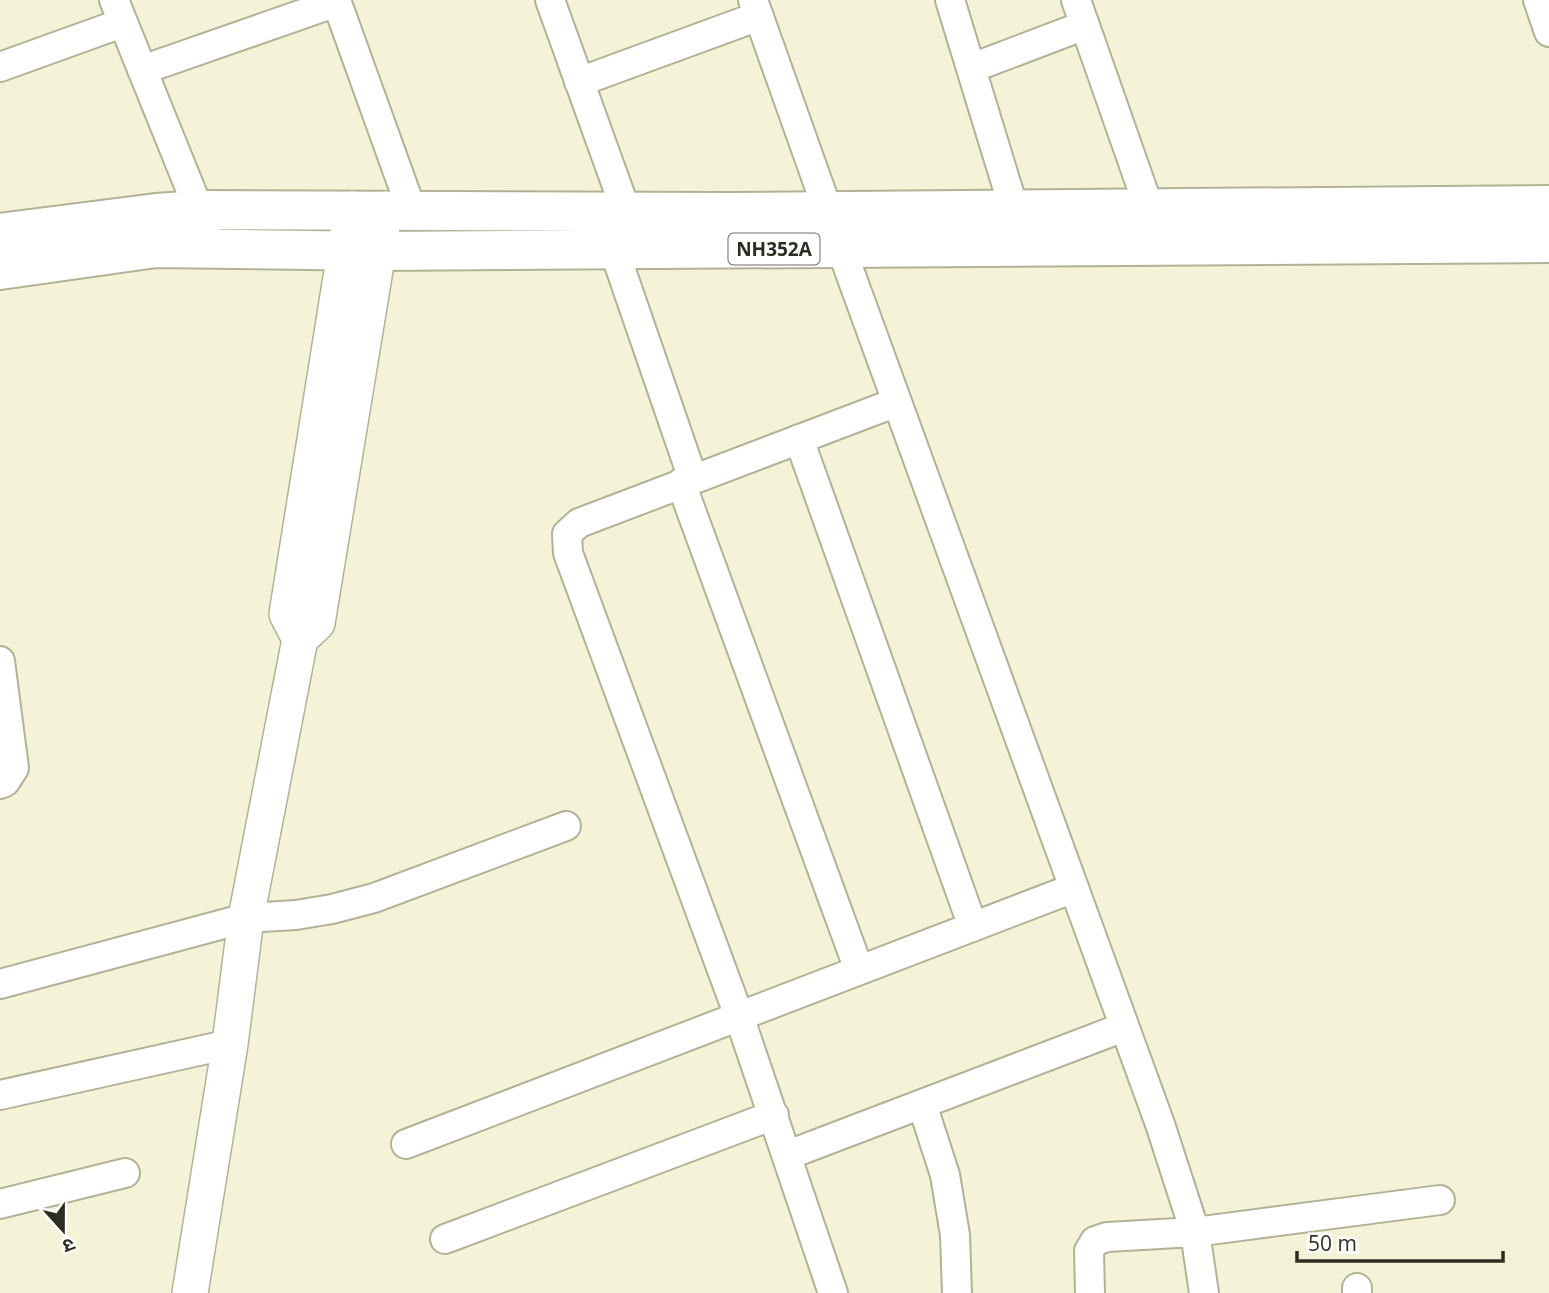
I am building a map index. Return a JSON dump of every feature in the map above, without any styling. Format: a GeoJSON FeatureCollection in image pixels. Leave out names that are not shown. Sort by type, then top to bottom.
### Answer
{"type":"FeatureCollection","features":[{"type":"Feature","properties":{"kind":"highway","name":"NH352A"},"geometry":{"type":"LineString","coordinates":[[0,233],[200,209],[828,211],[1549,205]]}},
{"type":"Feature","properties":{"kind":"highway","name":"NH352A"},"geometry":{"type":"LineString","coordinates":[[0,270],[156,248],[212,247],[363,251],[1549,243]]}},
{"type":"Feature","properties":{"kind":"street"},"geometry":{"type":"LineString","coordinates":[[550,0],[626,211]]}},
{"type":"Feature","properties":{"kind":"street"},"geometry":{"type":"LineString","coordinates":[[950,0],[1014,209]]}},
{"type":"Feature","properties":{"kind":"street"},"geometry":{"type":"LineString","coordinates":[[1538,0],[1549,32]]}},
{"type":"Feature","properties":{"kind":"street"},"geometry":{"type":"LineString","coordinates":[[142,70],[336,1],[383,209],[363,251],[317,624],[300,639],[246,918],[230,1044],[190,1293]]}},
{"type":"Feature","properties":{"kind":"street"},"geometry":{"type":"LineString","coordinates":[[579,82],[756,8],[828,211]]}},
{"type":"Feature","properties":{"kind":"street"},"geometry":{"type":"LineString","coordinates":[[0,67],[118,11],[200,209],[212,247]]}},
{"type":"Feature","properties":{"kind":"street"},"geometry":{"type":"LineString","coordinates":[[972,68],[1081,12],[1149,208]]}},
{"type":"Feature","properties":{"kind":"street"},"geometry":{"type":"LineString","coordinates":[[841,248],[1160,1124],[1195,1231],[1204,1293]]}},
{"type":"Feature","properties":{"kind":"street"},"geometry":{"type":"LineString","coordinates":[[614,250],[687,481],[859,971]]}},
{"type":"Feature","properties":{"kind":"street"},"geometry":{"type":"LineString","coordinates":[[833,1293],[739,1016],[568,553],[567,534],[579,523],[897,402]]}},
{"type":"Feature","properties":{"kind":"street"},"geometry":{"type":"LineString","coordinates":[[799,439],[973,927]]}},
{"type":"Feature","properties":{"kind":"street"},"geometry":{"type":"LineString","coordinates":[[0,662],[15,768],[5,782],[0,784]]}},
{"type":"Feature","properties":{"kind":"street"},"geometry":{"type":"LineString","coordinates":[[0,984],[246,918],[296,915],[374,898],[566,826]]}},
{"type":"Feature","properties":{"kind":"street"},"geometry":{"type":"LineString","coordinates":[[406,1144],[1073,888]]}},
{"type":"Feature","properties":{"kind":"street"},"geometry":{"type":"LineString","coordinates":[[788,1155],[1124,1027]]}},
{"type":"Feature","properties":{"kind":"street"},"geometry":{"type":"LineString","coordinates":[[0,1095],[230,1044]]}},
{"type":"Feature","properties":{"kind":"street"},"geometry":{"type":"LineString","coordinates":[[922,1104],[945,1175],[955,1235],[957,1293]]}},
{"type":"Feature","properties":{"kind":"street"},"geometry":{"type":"LineString","coordinates":[[445,1239],[774,1115]]}},
{"type":"Feature","properties":{"kind":"street"},"geometry":{"type":"LineString","coordinates":[[0,1204],[125,1173]]}},
{"type":"Feature","properties":{"kind":"street"},"geometry":{"type":"LineString","coordinates":[[1090,1293],[1089,1251],[1095,1241],[1107,1237],[1195,1231],[1440,1200]]}}]}
